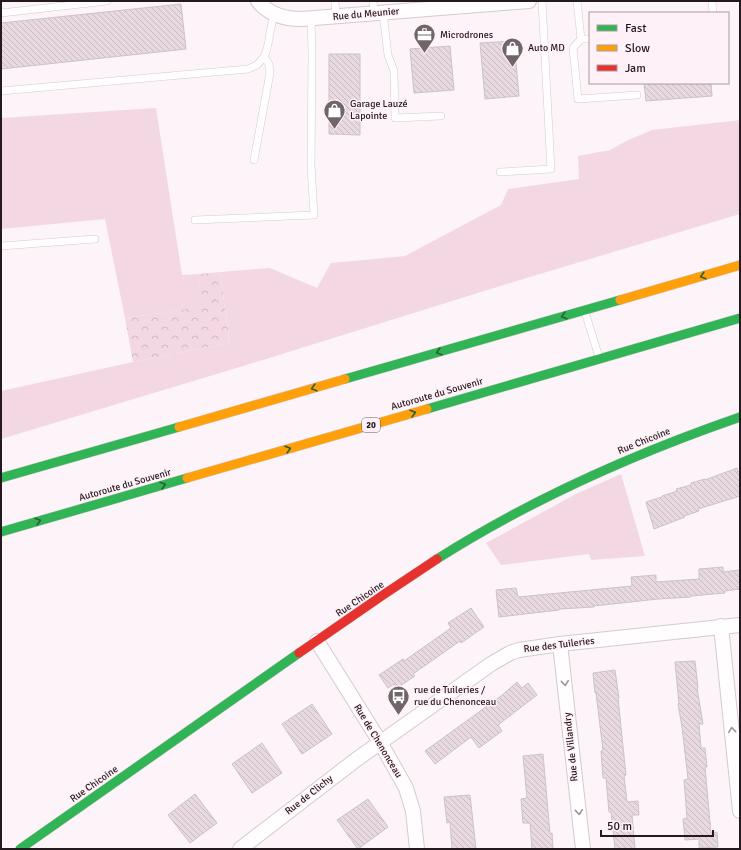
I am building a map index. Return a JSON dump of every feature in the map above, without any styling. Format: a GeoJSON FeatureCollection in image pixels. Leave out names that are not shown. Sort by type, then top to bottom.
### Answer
{"type":"FeatureCollection","features":[{"type":"Feature","properties":{"kind":"main road"},"geometry":{"type":"LineString","coordinates":[[1,478],[740,265]]}},
{"type":"Feature","properties":{"kind":"main road","name":"Autoroute du Souvenir"},"geometry":{"type":"LineString","coordinates":[[1,532],[740,318]]}},
{"type":"Feature","properties":{"kind":"main road","name":"Rue Chicoine"},"geometry":{"type":"LineString","coordinates":[[20,849],[316,641],[456,548],[509,516],[551,494],[649,450],[740,417]]}},
{"type":"Feature","properties":{"kind":"street","name":"Rue du Meunier"},"geometry":{"type":"LineString","coordinates":[[258,1],[265,8],[275,14],[293,19],[336,16],[377,9],[528,1]]}},
{"type":"Feature","properties":{"kind":"street","name":"Rue des Tuileries"},"geometry":{"type":"LineString","coordinates":[[380,742],[491,664],[519,650],[560,644],[740,625]]}},
{"type":"Feature","properties":{"kind":"street"},"geometry":{"type":"LineString","coordinates":[[721,626],[740,811]]}},
{"type":"Feature","properties":{"kind":"street","name":"Rue de Chenonceau"},"geometry":{"type":"LineString","coordinates":[[316,641],[380,742],[400,778],[410,800],[413,812],[417,849]]}},
{"type":"Feature","properties":{"kind":"street","name":"Rue de Villandry"},"geometry":{"type":"LineString","coordinates":[[560,644],[583,849]]}},
{"type":"Feature","properties":{"kind":"street","name":"Rue de Clichy"},"geometry":{"type":"LineString","coordinates":[[240,849],[380,742]]}},
{"type":"Feature","properties":{"kind":"lane"},"geometry":{"type":"LineString","coordinates":[[1,12],[107,1]]}},
{"type":"Feature","properties":{"kind":"lane"},"geometry":{"type":"LineString","coordinates":[[335,1],[336,16]]}},
{"type":"Feature","properties":{"kind":"lane"},"geometry":{"type":"LineString","coordinates":[[500,172],[551,170],[542,1]]}},
{"type":"Feature","properties":{"kind":"lane"},"geometry":{"type":"LineString","coordinates":[[577,1],[582,39]]}},
{"type":"Feature","properties":{"kind":"lane"},"geometry":{"type":"LineString","coordinates":[[712,1],[713,12]]}},
{"type":"Feature","properties":{"kind":"lane"},"geometry":{"type":"LineString","coordinates":[[377,9],[388,55],[394,71],[395,118],[441,116]]}},
{"type":"Feature","properties":{"kind":"lane"},"geometry":{"type":"LineString","coordinates":[[1,91],[248,69],[258,65],[264,57],[269,43],[270,26],[275,14]]}},
{"type":"Feature","properties":{"kind":"lane"},"geometry":{"type":"LineString","coordinates":[[195,220],[314,215],[311,165],[311,18]]}},
{"type":"Feature","properties":{"kind":"lane"},"geometry":{"type":"LineString","coordinates":[[589,38],[582,39],[573,48],[578,99],[637,94]]}},
{"type":"Feature","properties":{"kind":"lane"},"geometry":{"type":"LineString","coordinates":[[254,160],[270,73],[269,64],[264,57]]}},
{"type":"Feature","properties":{"kind":"lane"},"geometry":{"type":"LineString","coordinates":[[1,246],[95,239]]}},
{"type":"Feature","properties":{"kind":"lane"},"geometry":{"type":"LineString","coordinates":[[584,310],[599,359]]}},
{"type":"Feature","properties":{"kind":"green space"},"geometry":{"type":"Polygon","coordinates":[[[156,108],[182,275],[199,274],[201,307],[125,318],[105,219],[1,229],[1,118],[156,108]]]}},
{"type":"Feature","properties":{"kind":"green space"},"geometry":{"type":"Polygon","coordinates":[[[740,120],[740,214],[1,439],[1,391],[133,362],[230,343],[220,272],[270,268],[317,288],[331,263],[405,256],[501,205],[508,189],[579,179],[578,156],[610,150],[626,141],[652,130],[740,120]]]}},
{"type":"Feature","properties":{"kind":"green space"},"geometry":{"type":"Polygon","coordinates":[[[220,272],[230,343],[133,362],[125,318],[200,307],[199,274],[220,272]]]}},
{"type":"Feature","properties":{"kind":"green space"},"geometry":{"type":"Polygon","coordinates":[[[621,474],[645,556],[591,560],[589,554],[501,565],[486,543],[576,494],[621,474]]]}},
{"type":"Feature","properties":{"kind":"building"},"geometry":{"type":"Polygon","coordinates":[[[181,4],[186,49],[1,69],[1,23],[181,4]]]}},
{"type":"Feature","properties":{"kind":"building"},"geometry":{"type":"Polygon","coordinates":[[[514,41],[519,96],[485,99],[480,43],[514,41]]]}},
{"type":"Feature","properties":{"kind":"building"},"geometry":{"type":"Polygon","coordinates":[[[450,46],[454,90],[414,93],[410,49],[450,46]]]}},
{"type":"Feature","properties":{"kind":"building"},"geometry":{"type":"Polygon","coordinates":[[[329,54],[360,54],[360,135],[329,134],[329,54]]]}},
{"type":"Feature","properties":{"kind":"building"},"geometry":{"type":"Polygon","coordinates":[[[644,84],[711,84],[712,96],[646,101],[644,84]]]}},
{"type":"Feature","properties":{"kind":"building"},"geometry":{"type":"Polygon","coordinates":[[[737,468],[738,472],[740,471],[740,496],[698,509],[699,511],[654,529],[646,502],[677,491],[676,489],[691,485],[691,483],[705,480],[737,468]]]}},
{"type":"Feature","properties":{"kind":"building"},"geometry":{"type":"Polygon","coordinates":[[[723,567],[723,572],[740,570],[740,589],[725,591],[725,593],[691,597],[559,609],[499,617],[496,590],[516,588],[518,597],[632,586],[631,577],[656,575],[656,582],[699,579],[699,569],[723,567]]]}},
{"type":"Feature","properties":{"kind":"building"},"geometry":{"type":"Polygon","coordinates":[[[471,608],[484,627],[461,643],[460,641],[413,674],[415,676],[397,688],[394,684],[388,688],[379,675],[403,659],[404,661],[451,628],[448,623],[471,608]]]}},
{"type":"Feature","properties":{"kind":"building"},"geometry":{"type":"Polygon","coordinates":[[[695,661],[697,688],[703,724],[699,724],[701,748],[705,748],[707,767],[705,767],[711,833],[717,832],[718,847],[699,848],[699,839],[685,840],[683,819],[687,818],[684,780],[688,779],[678,704],[675,662],[695,661]]]}},
{"type":"Feature","properties":{"kind":"building"},"geometry":{"type":"Polygon","coordinates":[[[615,670],[626,775],[624,776],[627,802],[638,801],[639,815],[632,815],[635,849],[615,849],[611,812],[609,812],[606,778],[603,778],[601,751],[603,750],[593,673],[615,670]]]}},
{"type":"Feature","properties":{"kind":"building"},"geometry":{"type":"Polygon","coordinates":[[[517,682],[522,688],[528,683],[537,695],[498,725],[502,731],[479,748],[471,737],[435,764],[425,751],[501,696],[517,682]]]}},
{"type":"Feature","properties":{"kind":"building"},"geometry":{"type":"Polygon","coordinates":[[[312,704],[332,734],[302,754],[282,724],[312,704]]]}},
{"type":"Feature","properties":{"kind":"building"},"geometry":{"type":"Polygon","coordinates":[[[262,743],[282,773],[252,793],[232,764],[262,743]]]}},
{"type":"Feature","properties":{"kind":"building"},"geometry":{"type":"Polygon","coordinates":[[[543,754],[550,834],[552,833],[553,849],[532,849],[530,823],[523,823],[521,799],[527,798],[523,756],[543,754]]]}},
{"type":"Feature","properties":{"kind":"building"},"geometry":{"type":"Polygon","coordinates":[[[195,794],[217,823],[190,843],[168,815],[195,794]]]}},
{"type":"Feature","properties":{"kind":"building"},"geometry":{"type":"Polygon","coordinates":[[[470,795],[476,849],[452,849],[450,822],[447,823],[444,797],[470,795]]]}},
{"type":"Feature","properties":{"kind":"building"},"geometry":{"type":"Polygon","coordinates":[[[368,799],[388,827],[358,849],[337,820],[368,799]]]}},
{"type":"Feature","properties":{"kind":"traffic: fast"},"geometry":{"type":"LineString","coordinates":[[345,379],[620,300]]}},
{"type":"Feature","properties":{"kind":"traffic: fast"},"geometry":{"type":"LineString","coordinates":[[427,409],[740,318]]}},
{"type":"Feature","properties":{"kind":"traffic: fast"},"geometry":{"type":"LineString","coordinates":[[437,559],[510,516],[584,479],[661,446],[740,417]]}},
{"type":"Feature","properties":{"kind":"traffic: fast"},"geometry":{"type":"LineString","coordinates":[[1,478],[179,427]]}},
{"type":"Feature","properties":{"kind":"traffic: fast"},"geometry":{"type":"LineString","coordinates":[[1,532],[187,478]]}},
{"type":"Feature","properties":{"kind":"traffic: fast"},"geometry":{"type":"LineString","coordinates":[[20,849],[299,653]]}},
{"type":"Feature","properties":{"kind":"traffic: slow"},"geometry":{"type":"LineString","coordinates":[[620,300],[740,265]]}},
{"type":"Feature","properties":{"kind":"traffic: slow"},"geometry":{"type":"LineString","coordinates":[[179,427],[345,379]]}},
{"type":"Feature","properties":{"kind":"traffic: slow"},"geometry":{"type":"LineString","coordinates":[[187,478],[427,409]]}},
{"type":"Feature","properties":{"kind":"traffic: jam"},"geometry":{"type":"LineString","coordinates":[[299,653],[437,559]]}},
{"type":"Feature","properties":{"kind":"place","name":"Microdrones"},"geometry":{"type":"Point","coordinates":[424,54]}},
{"type":"Feature","properties":{"kind":"place","name":"Auto MD"},"geometry":{"type":"Point","coordinates":[512,68]}},
{"type":"Feature","properties":{"kind":"place","name":"Garage Lauzé Lapointe"},"geometry":{"type":"Point","coordinates":[335,130]}},
{"type":"Feature","properties":{"kind":"place","name":"rue de Tuileries / rue du Chenonceau"},"geometry":{"type":"Point","coordinates":[398,716]}}]}
